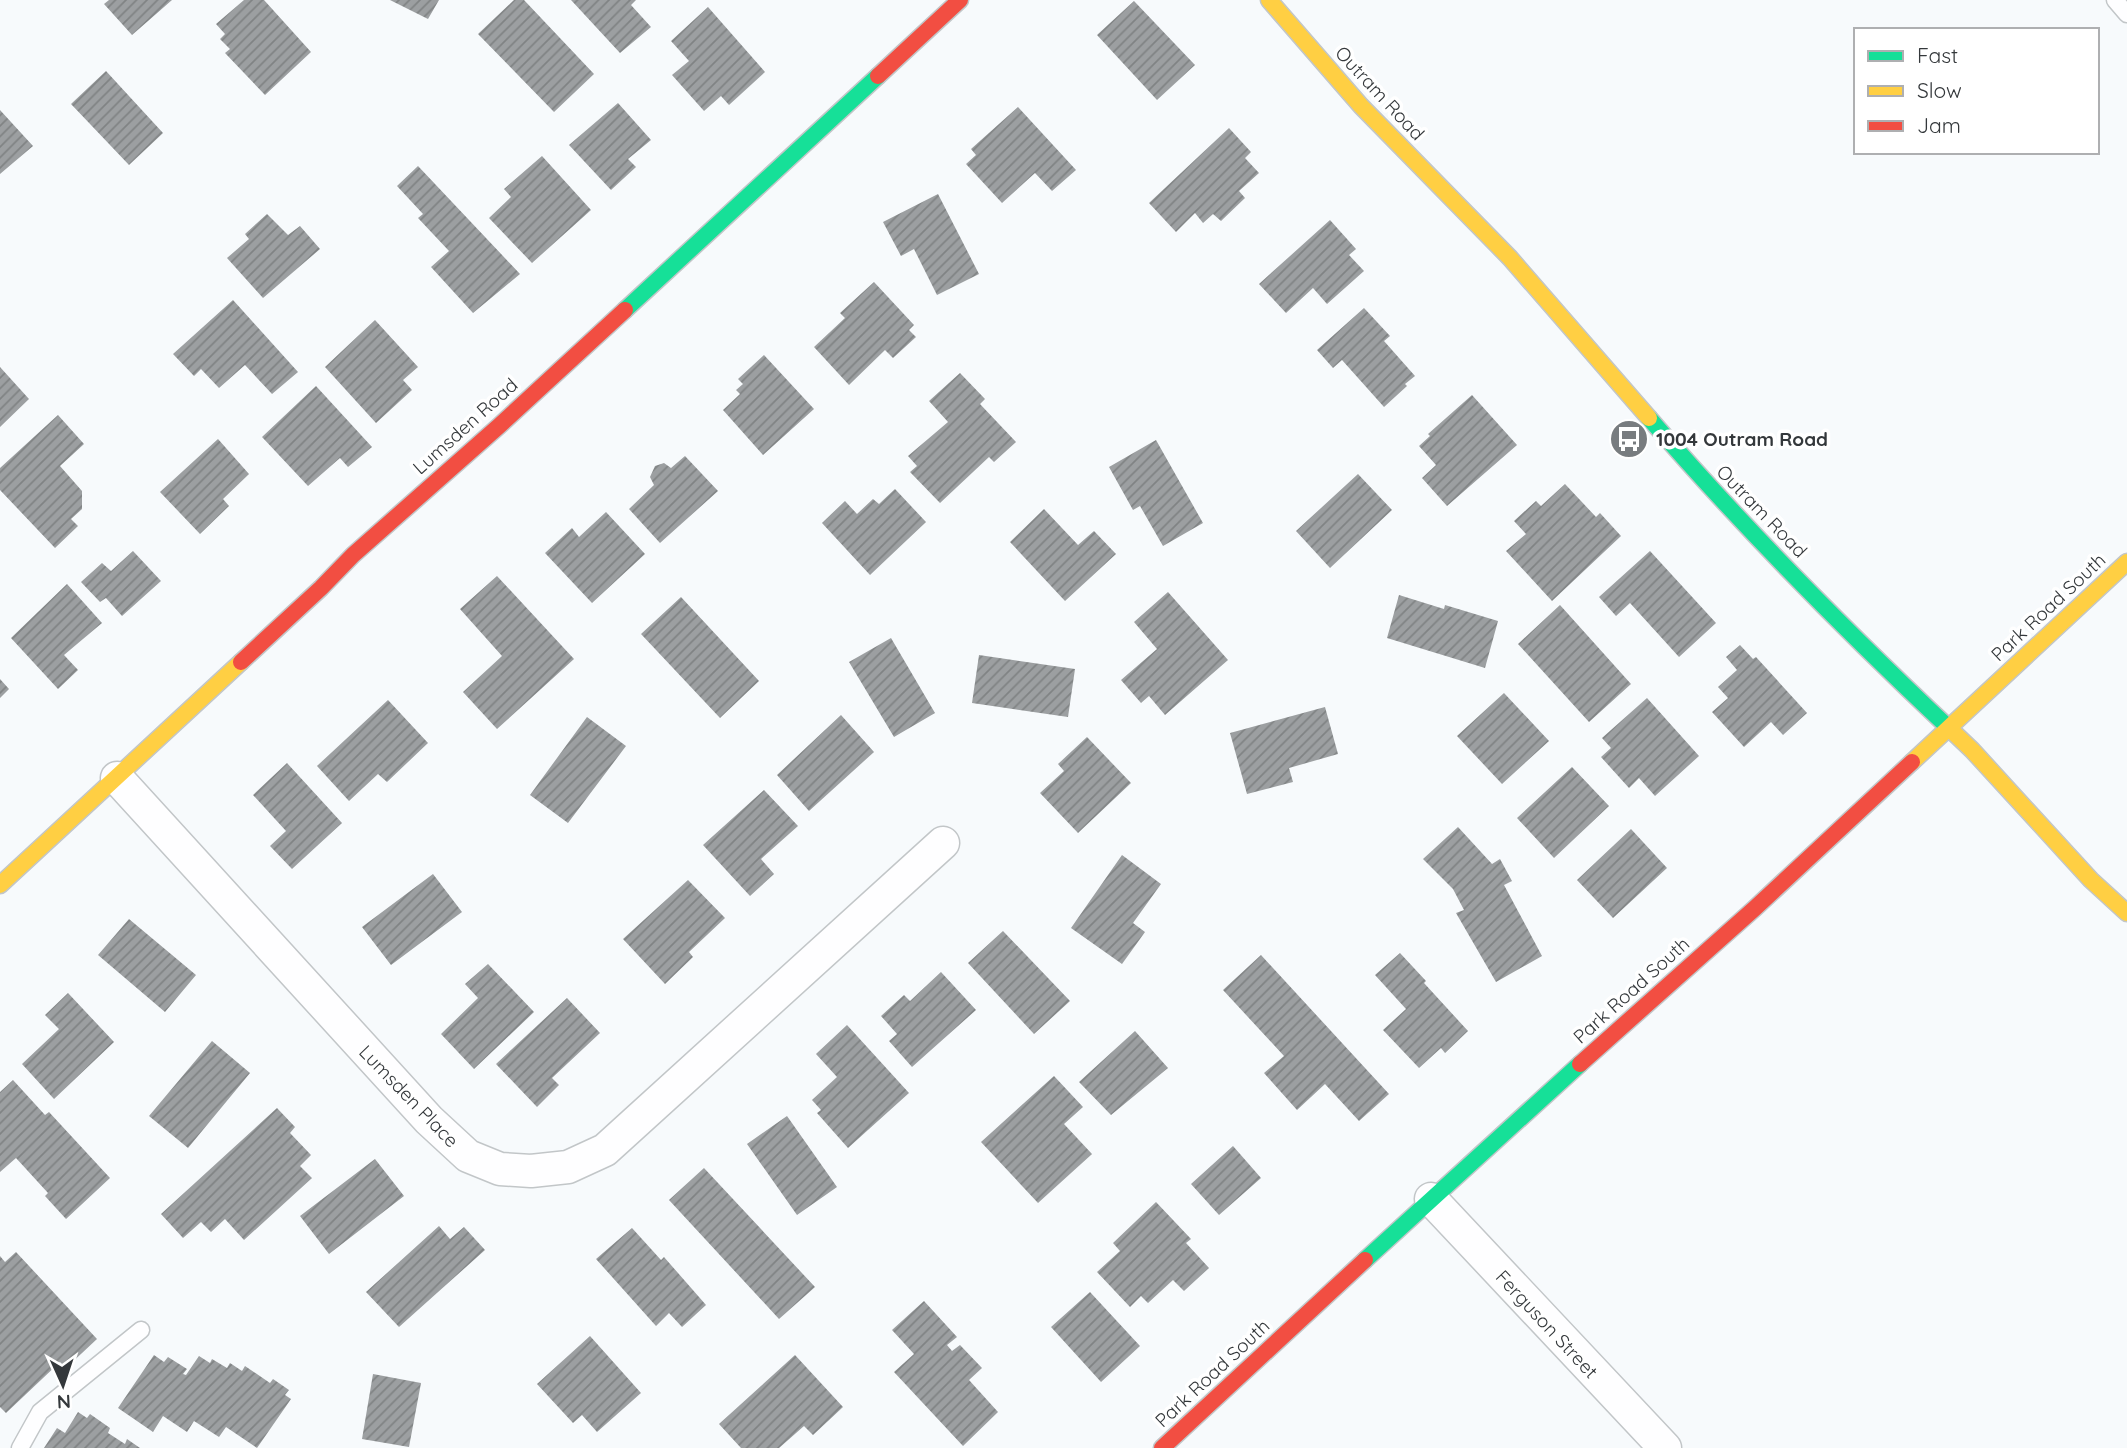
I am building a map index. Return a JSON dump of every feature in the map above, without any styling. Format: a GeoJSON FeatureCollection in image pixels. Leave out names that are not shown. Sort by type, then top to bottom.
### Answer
{"type":"FeatureCollection","features":[{"type":"Feature","properties":{"kind":"street","name":"Lumsden Road"},"geometry":{"type":"LineString","coordinates":[[0,885],[311,598],[352,555],[499,426],[960,0]]}},
{"type":"Feature","properties":{"kind":"street","name":"Outram Road"},"geometry":{"type":"LineString","coordinates":[[1269,0],[1361,106],[1510,258],[1704,482],[1897,678],[1949,727],[2091,880],[2127,913]]}},
{"type":"Feature","properties":{"kind":"street","name":"Park Road South"},"geometry":{"type":"LineString","coordinates":[[1162,1448],[1431,1199],[1754,909],[2127,562]]}},
{"type":"Feature","properties":{"kind":"street","name":"Lumsden Place"},"geometry":{"type":"LineString","coordinates":[[117,778],[429,1120],[468,1156],[500,1169],[531,1171],[568,1167],[605,1150],[943,843]]}},
{"type":"Feature","properties":{"kind":"street","name":"Ferguson Street"},"geometry":{"type":"LineString","coordinates":[[1431,1199],[1665,1448]]}},
{"type":"Feature","properties":{"kind":"lane"},"geometry":{"type":"LineString","coordinates":[[2115,0],[2127,14]]}},
{"type":"Feature","properties":{"kind":"lane"},"geometry":{"type":"LineString","coordinates":[[20,1448],[40,1412],[141,1330]]}},
{"type":"Feature","properties":{"kind":"building"},"geometry":{"type":"Polygon","coordinates":[[[109,0],[172,0],[132,35],[104,4],[109,0]]]}},
{"type":"Feature","properties":{"kind":"building"},"geometry":{"type":"Polygon","coordinates":[[[244,0],[264,0],[311,52],[265,95],[225,53],[230,49],[220,39],[225,34],[216,24],[244,0]]]}},
{"type":"Feature","properties":{"kind":"building"},"geometry":{"type":"Polygon","coordinates":[[[390,0],[439,0],[428,19],[390,0]]]}},
{"type":"Feature","properties":{"kind":"building"},"geometry":{"type":"Polygon","coordinates":[[[514,0],[524,0],[594,74],[554,112],[478,34],[514,0]]]}},
{"type":"Feature","properties":{"kind":"building"},"geometry":{"type":"Polygon","coordinates":[[[571,0],[636,0],[631,5],[651,27],[620,53],[571,0]]]}},
{"type":"Feature","properties":{"kind":"building"},"geometry":{"type":"Polygon","coordinates":[[[1134,1],[1195,65],[1157,100],[1097,35],[1134,1]]]}},
{"type":"Feature","properties":{"kind":"building"},"geometry":{"type":"Polygon","coordinates":[[[708,7],[765,72],[729,105],[721,96],[704,111],[672,75],[689,61],[671,41],[708,7]]]}},
{"type":"Feature","properties":{"kind":"building"},"geometry":{"type":"Polygon","coordinates":[[[106,71],[163,133],[129,165],[71,104],[106,71]]]}},
{"type":"Feature","properties":{"kind":"building"},"geometry":{"type":"Polygon","coordinates":[[[618,103],[651,140],[628,159],[636,167],[611,190],[569,145],[618,103]]]}},
{"type":"Feature","properties":{"kind":"building"},"geometry":{"type":"Polygon","coordinates":[[[1018,107],[1076,170],[1052,191],[1035,173],[1002,203],[966,164],[976,155],[971,149],[1018,107]]]}},
{"type":"Feature","properties":{"kind":"building"},"geometry":{"type":"Polygon","coordinates":[[[0,110],[33,146],[0,174],[0,110]]]}},
{"type":"Feature","properties":{"kind":"building"},"geometry":{"type":"Polygon","coordinates":[[[1229,128],[1251,152],[1245,158],[1259,173],[1239,191],[1245,198],[1221,221],[1213,214],[1203,223],[1195,213],[1176,232],[1149,203],[1229,128]]]}},
{"type":"Feature","properties":{"kind":"building"},"geometry":{"type":"Polygon","coordinates":[[[542,156],[591,210],[532,263],[489,218],[511,197],[504,189],[542,156]]]}},
{"type":"Feature","properties":{"kind":"building"},"geometry":{"type":"Polygon","coordinates":[[[418,166],[520,274],[473,313],[431,267],[449,251],[418,218],[423,214],[397,186],[418,166]]]}},
{"type":"Feature","properties":{"kind":"building"},"geometry":{"type":"Polygon","coordinates":[[[938,194],[979,274],[937,295],[914,249],[901,256],[883,222],[938,194]]]}},
{"type":"Feature","properties":{"kind":"building"},"geometry":{"type":"Polygon","coordinates":[[[267,214],[288,235],[300,226],[320,249],[263,298],[227,258],[249,239],[245,234],[267,214]]]}},
{"type":"Feature","properties":{"kind":"building"},"geometry":{"type":"Polygon","coordinates":[[[1330,220],[1356,249],[1349,255],[1364,271],[1327,304],[1313,288],[1286,313],[1259,284],[1330,220]]]}},
{"type":"Feature","properties":{"kind":"building"},"geometry":{"type":"Polygon","coordinates":[[[874,282],[914,325],[909,330],[916,337],[893,358],[885,350],[849,385],[814,347],[845,318],[840,313],[874,282]]]}},
{"type":"Feature","properties":{"kind":"building"},"geometry":{"type":"Polygon","coordinates":[[[233,300],[298,372],[272,394],[245,365],[219,388],[201,369],[194,376],[173,354],[233,300]]]}},
{"type":"Feature","properties":{"kind":"building"},"geometry":{"type":"Polygon","coordinates":[[[1364,308],[1390,336],[1384,341],[1415,376],[1384,407],[1342,360],[1333,368],[1317,350],[1364,308]]]}},
{"type":"Feature","properties":{"kind":"building"},"geometry":{"type":"Polygon","coordinates":[[[375,320],[418,367],[403,380],[412,390],[376,423],[325,367],[375,320]]]}},
{"type":"Feature","properties":{"kind":"building"},"geometry":{"type":"Polygon","coordinates":[[[764,355],[814,409],[763,455],[723,410],[740,394],[736,390],[743,384],[738,379],[764,355]]]}},
{"type":"Feature","properties":{"kind":"building"},"geometry":{"type":"Polygon","coordinates":[[[0,367],[29,399],[0,427],[0,367]]]}},
{"type":"Feature","properties":{"kind":"building"},"geometry":{"type":"Polygon","coordinates":[[[960,373],[985,399],[980,404],[1016,442],[994,462],[989,457],[940,503],[910,472],[917,466],[908,456],[948,422],[929,401],[960,373]]]}},
{"type":"Feature","properties":{"kind":"building"},"geometry":{"type":"Polygon","coordinates":[[[316,386],[372,447],[348,467],[340,458],[308,486],[262,437],[316,386]]]}},
{"type":"Feature","properties":{"kind":"building"},"geometry":{"type":"Polygon","coordinates":[[[1472,395],[1517,445],[1447,506],[1422,478],[1436,465],[1419,446],[1430,436],[1428,434],[1472,395]]]}},
{"type":"Feature","properties":{"kind":"building"},"geometry":{"type":"Polygon","coordinates":[[[58,415],[84,444],[60,466],[82,491],[82,509],[71,519],[78,526],[55,548],[0,490],[0,468],[58,415]]]}},
{"type":"Feature","properties":{"kind":"building"},"geometry":{"type":"Polygon","coordinates":[[[218,439],[249,474],[223,499],[229,506],[200,534],[160,492],[218,439]]]}},
{"type":"Feature","properties":{"kind":"building"},"geometry":{"type":"Polygon","coordinates":[[[1156,440],[1203,523],[1163,546],[1140,506],[1133,510],[1109,467],[1156,440]]]}},
{"type":"Feature","properties":{"kind":"building"},"geometry":{"type":"Polygon","coordinates":[[[685,456],[718,491],[660,543],[629,509],[654,485],[650,477],[655,466],[664,463],[671,468],[685,456]]]}},
{"type":"Feature","properties":{"kind":"building"},"geometry":{"type":"Polygon","coordinates":[[[1358,474],[1392,510],[1330,568],[1296,531],[1358,474]]]}},
{"type":"Feature","properties":{"kind":"building"},"geometry":{"type":"Polygon","coordinates":[[[1565,484],[1596,517],[1600,513],[1621,536],[1552,601],[1506,551],[1526,534],[1514,521],[1536,501],[1541,506],[1565,484]]]}},
{"type":"Feature","properties":{"kind":"building"},"geometry":{"type":"Polygon","coordinates":[[[895,489],[926,522],[870,575],[822,523],[845,501],[857,514],[873,499],[879,504],[895,489]]]}},
{"type":"Feature","properties":{"kind":"building"},"geometry":{"type":"Polygon","coordinates":[[[1044,509],[1078,545],[1094,531],[1116,554],[1065,601],[1010,542],[1044,509]]]}},
{"type":"Feature","properties":{"kind":"building"},"geometry":{"type":"Polygon","coordinates":[[[606,512],[645,554],[592,603],[545,553],[572,528],[579,537],[606,512]]]}},
{"type":"Feature","properties":{"kind":"building"},"geometry":{"type":"Polygon","coordinates":[[[133,551],[161,581],[122,616],[106,598],[100,602],[81,582],[102,563],[111,571],[133,551]]]}},
{"type":"Feature","properties":{"kind":"building"},"geometry":{"type":"Polygon","coordinates":[[[1650,551],[1716,623],[1679,657],[1630,603],[1616,616],[1599,597],[1650,551]]]}},
{"type":"Feature","properties":{"kind":"building"},"geometry":{"type":"Polygon","coordinates":[[[497,576],[574,659],[497,729],[463,692],[502,656],[460,609],[497,576]]]}},
{"type":"Feature","properties":{"kind":"building"},"geometry":{"type":"Polygon","coordinates":[[[67,584],[102,623],[64,655],[78,670],[58,689],[11,638],[67,584]]]}},
{"type":"Feature","properties":{"kind":"building"},"geometry":{"type":"Polygon","coordinates":[[[1168,592],[1228,660],[1165,715],[1149,696],[1141,703],[1121,680],[1157,649],[1134,622],[1168,592]]]}},
{"type":"Feature","properties":{"kind":"building"},"geometry":{"type":"Polygon","coordinates":[[[1399,595],[1444,609],[1445,605],[1498,621],[1485,668],[1387,638],[1399,595]]]}},
{"type":"Feature","properties":{"kind":"building"},"geometry":{"type":"Polygon","coordinates":[[[681,597],[759,681],[720,718],[641,634],[681,597]]]}},
{"type":"Feature","properties":{"kind":"building"},"geometry":{"type":"Polygon","coordinates":[[[1560,605],[1631,684],[1589,722],[1518,644],[1560,605]]]}},
{"type":"Feature","properties":{"kind":"building"},"geometry":{"type":"Polygon","coordinates":[[[891,638],[935,713],[894,737],[849,662],[891,638]]]}},
{"type":"Feature","properties":{"kind":"building"},"geometry":{"type":"Polygon","coordinates":[[[1740,645],[1753,659],[1756,657],[1807,713],[1783,735],[1771,722],[1744,747],[1712,712],[1728,698],[1718,687],[1737,670],[1726,657],[1740,645]]]}},
{"type":"Feature","properties":{"kind":"building"},"geometry":{"type":"Polygon","coordinates":[[[979,655],[1075,669],[1068,717],[972,703],[979,655]]]}},
{"type":"Feature","properties":{"kind":"building"},"geometry":{"type":"Polygon","coordinates":[[[0,679],[9,689],[0,698],[0,679]]]}},
{"type":"Feature","properties":{"kind":"building"},"geometry":{"type":"Polygon","coordinates":[[[1504,693],[1549,741],[1502,784],[1457,736],[1504,693]]]}},
{"type":"Feature","properties":{"kind":"building"},"geometry":{"type":"Polygon","coordinates":[[[1647,698],[1699,756],[1655,796],[1639,778],[1629,788],[1601,757],[1611,748],[1602,738],[1647,698]]]}},
{"type":"Feature","properties":{"kind":"building"},"geometry":{"type":"Polygon","coordinates":[[[388,700],[428,743],[387,782],[378,774],[349,801],[317,766],[388,700]]]}},
{"type":"Feature","properties":{"kind":"building"},"geometry":{"type":"Polygon","coordinates":[[[1325,707],[1338,754],[1289,768],[1293,782],[1247,794],[1230,733],[1325,707]]]}},
{"type":"Feature","properties":{"kind":"building"},"geometry":{"type":"Polygon","coordinates":[[[841,715],[874,752],[809,811],[777,775],[841,715]]]}},
{"type":"Feature","properties":{"kind":"building"},"geometry":{"type":"Polygon","coordinates":[[[587,717],[626,746],[568,823],[530,795],[587,717]]]}},
{"type":"Feature","properties":{"kind":"building"},"geometry":{"type":"Polygon","coordinates":[[[1087,737],[1131,783],[1078,833],[1040,793],[1064,771],[1058,764],[1087,737]]]}},
{"type":"Feature","properties":{"kind":"building"},"geometry":{"type":"Polygon","coordinates":[[[287,763],[342,823],[292,869],[270,846],[286,831],[253,795],[287,763]]]}},
{"type":"Feature","properties":{"kind":"building"},"geometry":{"type":"Polygon","coordinates":[[[1572,767],[1609,806],[1554,858],[1517,818],[1572,767]]]}},
{"type":"Feature","properties":{"kind":"building"},"geometry":{"type":"Polygon","coordinates":[[[764,790],[798,826],[761,859],[774,874],[750,896],[703,845],[764,790]]]}},
{"type":"Feature","properties":{"kind":"building"},"geometry":{"type":"Polygon","coordinates":[[[1458,827],[1492,864],[1500,859],[1512,881],[1504,885],[1542,956],[1496,982],[1456,913],[1464,910],[1453,889],[1423,859],[1458,827]]]}},
{"type":"Feature","properties":{"kind":"building"},"geometry":{"type":"Polygon","coordinates":[[[1631,829],[1667,868],[1613,918],[1577,880],[1631,829]]]}},
{"type":"Feature","properties":{"kind":"building"},"geometry":{"type":"Polygon","coordinates":[[[1122,855],[1161,884],[1133,923],[1145,932],[1122,964],[1071,928],[1122,855]]]}},
{"type":"Feature","properties":{"kind":"building"},"geometry":{"type":"Polygon","coordinates":[[[433,874],[462,912],[391,965],[362,927],[433,874]]]}},
{"type":"Feature","properties":{"kind":"building"},"geometry":{"type":"Polygon","coordinates":[[[688,880],[725,918],[689,952],[693,957],[665,984],[623,939],[688,880]]]}},
{"type":"Feature","properties":{"kind":"building"},"geometry":{"type":"Polygon","coordinates":[[[129,919],[196,975],[165,1012],[98,955],[129,919]]]}},
{"type":"Feature","properties":{"kind":"building"},"geometry":{"type":"Polygon","coordinates":[[[1003,931],[1070,1001],[1034,1034],[968,963],[1003,931]]]}},
{"type":"Feature","properties":{"kind":"building"},"geometry":{"type":"Polygon","coordinates":[[[1400,953],[1468,1031],[1445,1053],[1441,1048],[1419,1068],[1383,1030],[1406,1009],[1375,975],[1400,953]]]}},
{"type":"Feature","properties":{"kind":"building"},"geometry":{"type":"Polygon","coordinates":[[[1261,955],[1389,1094],[1359,1121],[1325,1084],[1297,1110],[1264,1073],[1284,1056],[1223,990],[1261,955]]]}},
{"type":"Feature","properties":{"kind":"building"},"geometry":{"type":"Polygon","coordinates":[[[488,964],[534,1012],[474,1069],[441,1034],[478,998],[465,984],[488,964]]]}},
{"type":"Feature","properties":{"kind":"building"},"geometry":{"type":"Polygon","coordinates":[[[941,972],[976,1010],[912,1067],[889,1041],[897,1034],[881,1016],[904,995],[910,1001],[941,972]]]}},
{"type":"Feature","properties":{"kind":"building"},"geometry":{"type":"Polygon","coordinates":[[[68,993],[114,1042],[54,1099],[22,1064],[59,1029],[45,1015],[68,993]]]}},
{"type":"Feature","properties":{"kind":"building"},"geometry":{"type":"Polygon","coordinates":[[[567,998],[600,1033],[552,1078],[559,1085],[537,1107],[496,1064],[567,998]]]}},
{"type":"Feature","properties":{"kind":"building"},"geometry":{"type":"Polygon","coordinates":[[[847,1025],[909,1093],[848,1148],[817,1113],[821,1110],[812,1100],[837,1077],[816,1054],[847,1025]]]}},
{"type":"Feature","properties":{"kind":"building"},"geometry":{"type":"Polygon","coordinates":[[[1135,1031],[1168,1068],[1111,1115],[1079,1082],[1135,1031]]]}},
{"type":"Feature","properties":{"kind":"building"},"geometry":{"type":"Polygon","coordinates":[[[212,1041],[250,1073],[188,1148],[149,1116],[212,1041]]]}},
{"type":"Feature","properties":{"kind":"building"},"geometry":{"type":"Polygon","coordinates":[[[1054,1076],[1083,1107],[1064,1124],[1092,1154],[1038,1203],[981,1142],[1054,1076]]]}},
{"type":"Feature","properties":{"kind":"building"},"geometry":{"type":"Polygon","coordinates":[[[13,1080],[45,1115],[49,1112],[110,1178],[66,1219],[45,1196],[48,1193],[16,1158],[0,1172],[0,1092],[13,1080]]]}},
{"type":"Feature","properties":{"kind":"building"},"geometry":{"type":"Polygon","coordinates":[[[277,1108],[295,1127],[290,1133],[311,1155],[300,1166],[312,1178],[244,1240],[225,1219],[211,1232],[201,1222],[183,1238],[161,1214],[277,1108]]]}},
{"type":"Feature","properties":{"kind":"building"},"geometry":{"type":"Polygon","coordinates":[[[787,1116],[837,1187],[797,1215],[747,1144],[787,1116]]]}},
{"type":"Feature","properties":{"kind":"building"},"geometry":{"type":"Polygon","coordinates":[[[1233,1146],[1261,1178],[1219,1215],[1191,1184],[1233,1146]]]}},
{"type":"Feature","properties":{"kind":"building"},"geometry":{"type":"Polygon","coordinates":[[[375,1159],[404,1196],[329,1254],[300,1216],[375,1159]]]}},
{"type":"Feature","properties":{"kind":"building"},"geometry":{"type":"Polygon","coordinates":[[[704,1168],[815,1287],[779,1319],[669,1200],[704,1168]]]}},
{"type":"Feature","properties":{"kind":"building"},"geometry":{"type":"Polygon","coordinates":[[[1156,1202],[1191,1239],[1186,1243],[1209,1268],[1184,1291],[1173,1280],[1148,1303],[1141,1296],[1130,1307],[1097,1272],[1120,1251],[1113,1243],[1156,1202]]]}},
{"type":"Feature","properties":{"kind":"building"},"geometry":{"type":"Polygon","coordinates":[[[439,1226],[450,1239],[464,1227],[485,1250],[399,1327],[366,1292],[439,1226]]]}},
{"type":"Feature","properties":{"kind":"building"},"geometry":{"type":"Polygon","coordinates":[[[632,1228],[661,1260],[664,1257],[706,1305],[682,1327],[669,1313],[656,1326],[596,1259],[632,1228]]]}},
{"type":"Feature","properties":{"kind":"building"},"geometry":{"type":"Polygon","coordinates":[[[16,1252],[97,1339],[66,1368],[60,1362],[6,1413],[0,1407],[0,1256],[5,1262],[16,1252]]]}},
{"type":"Feature","properties":{"kind":"building"},"geometry":{"type":"Polygon","coordinates":[[[1090,1292],[1140,1346],[1101,1382],[1051,1327],[1090,1292]]]}},
{"type":"Feature","properties":{"kind":"building"},"geometry":{"type":"Polygon","coordinates":[[[924,1301],[957,1337],[947,1345],[952,1351],[960,1345],[982,1368],[969,1380],[998,1412],[963,1446],[894,1372],[914,1354],[892,1330],[924,1301]]]}},
{"type":"Feature","properties":{"kind":"building"},"geometry":{"type":"Polygon","coordinates":[[[590,1336],[641,1393],[597,1432],[582,1415],[573,1423],[537,1384],[590,1336]]]}},
{"type":"Feature","properties":{"kind":"building"},"geometry":{"type":"Polygon","coordinates":[[[154,1355],[164,1362],[168,1357],[187,1369],[183,1374],[186,1375],[199,1356],[210,1363],[212,1359],[227,1368],[230,1363],[242,1371],[245,1366],[270,1383],[273,1379],[289,1390],[285,1395],[291,1399],[257,1448],[226,1427],[219,1437],[194,1421],[187,1432],[163,1416],[153,1432],[118,1408],[154,1355]]]}},
{"type":"Feature","properties":{"kind":"building"},"geometry":{"type":"Polygon","coordinates":[[[795,1355],[843,1407],[813,1435],[804,1426],[779,1448],[741,1448],[719,1424],[795,1355]]]}},
{"type":"Feature","properties":{"kind":"building"},"geometry":{"type":"Polygon","coordinates":[[[373,1374],[421,1383],[409,1447],[362,1439],[373,1374]]]}},
{"type":"Feature","properties":{"kind":"building"},"geometry":{"type":"Polygon","coordinates":[[[78,1412],[87,1418],[90,1414],[110,1428],[108,1433],[125,1444],[127,1439],[140,1448],[44,1448],[57,1428],[65,1433],[78,1412]]]}},
{"type":"Feature","properties":{"kind":"traffic: fast"},"geometry":{"type":"LineString","coordinates":[[625,310],[878,76]]}},
{"type":"Feature","properties":{"kind":"traffic: fast"},"geometry":{"type":"LineString","coordinates":[[1649,418],[1796,578],[1951,730]]}},
{"type":"Feature","properties":{"kind":"traffic: fast"},"geometry":{"type":"LineString","coordinates":[[1365,1260],[1580,1064]]}},
{"type":"Feature","properties":{"kind":"traffic: slow"},"geometry":{"type":"LineString","coordinates":[[1269,0],[1361,106],[1510,258],[1649,418]]}},
{"type":"Feature","properties":{"kind":"traffic: slow"},"geometry":{"type":"LineString","coordinates":[[1912,762],[2127,562]]}},
{"type":"Feature","properties":{"kind":"traffic: slow"},"geometry":{"type":"LineString","coordinates":[[0,885],[241,662]]}},
{"type":"Feature","properties":{"kind":"traffic: slow"},"geometry":{"type":"LineString","coordinates":[[1951,730],[2091,880],[2127,913]]}},
{"type":"Feature","properties":{"kind":"traffic: jam"},"geometry":{"type":"LineString","coordinates":[[878,76],[960,0]]}},
{"type":"Feature","properties":{"kind":"traffic: jam"},"geometry":{"type":"LineString","coordinates":[[241,662],[353,555],[625,310]]}},
{"type":"Feature","properties":{"kind":"traffic: jam"},"geometry":{"type":"LineString","coordinates":[[1580,1064],[1754,909],[1912,762]]}},
{"type":"Feature","properties":{"kind":"traffic: jam"},"geometry":{"type":"LineString","coordinates":[[1162,1448],[1365,1260]]}},
{"type":"Feature","properties":{"kind":"place","name":"1004 Outram Road"},"geometry":{"type":"Point","coordinates":[1629,439]}}]}
